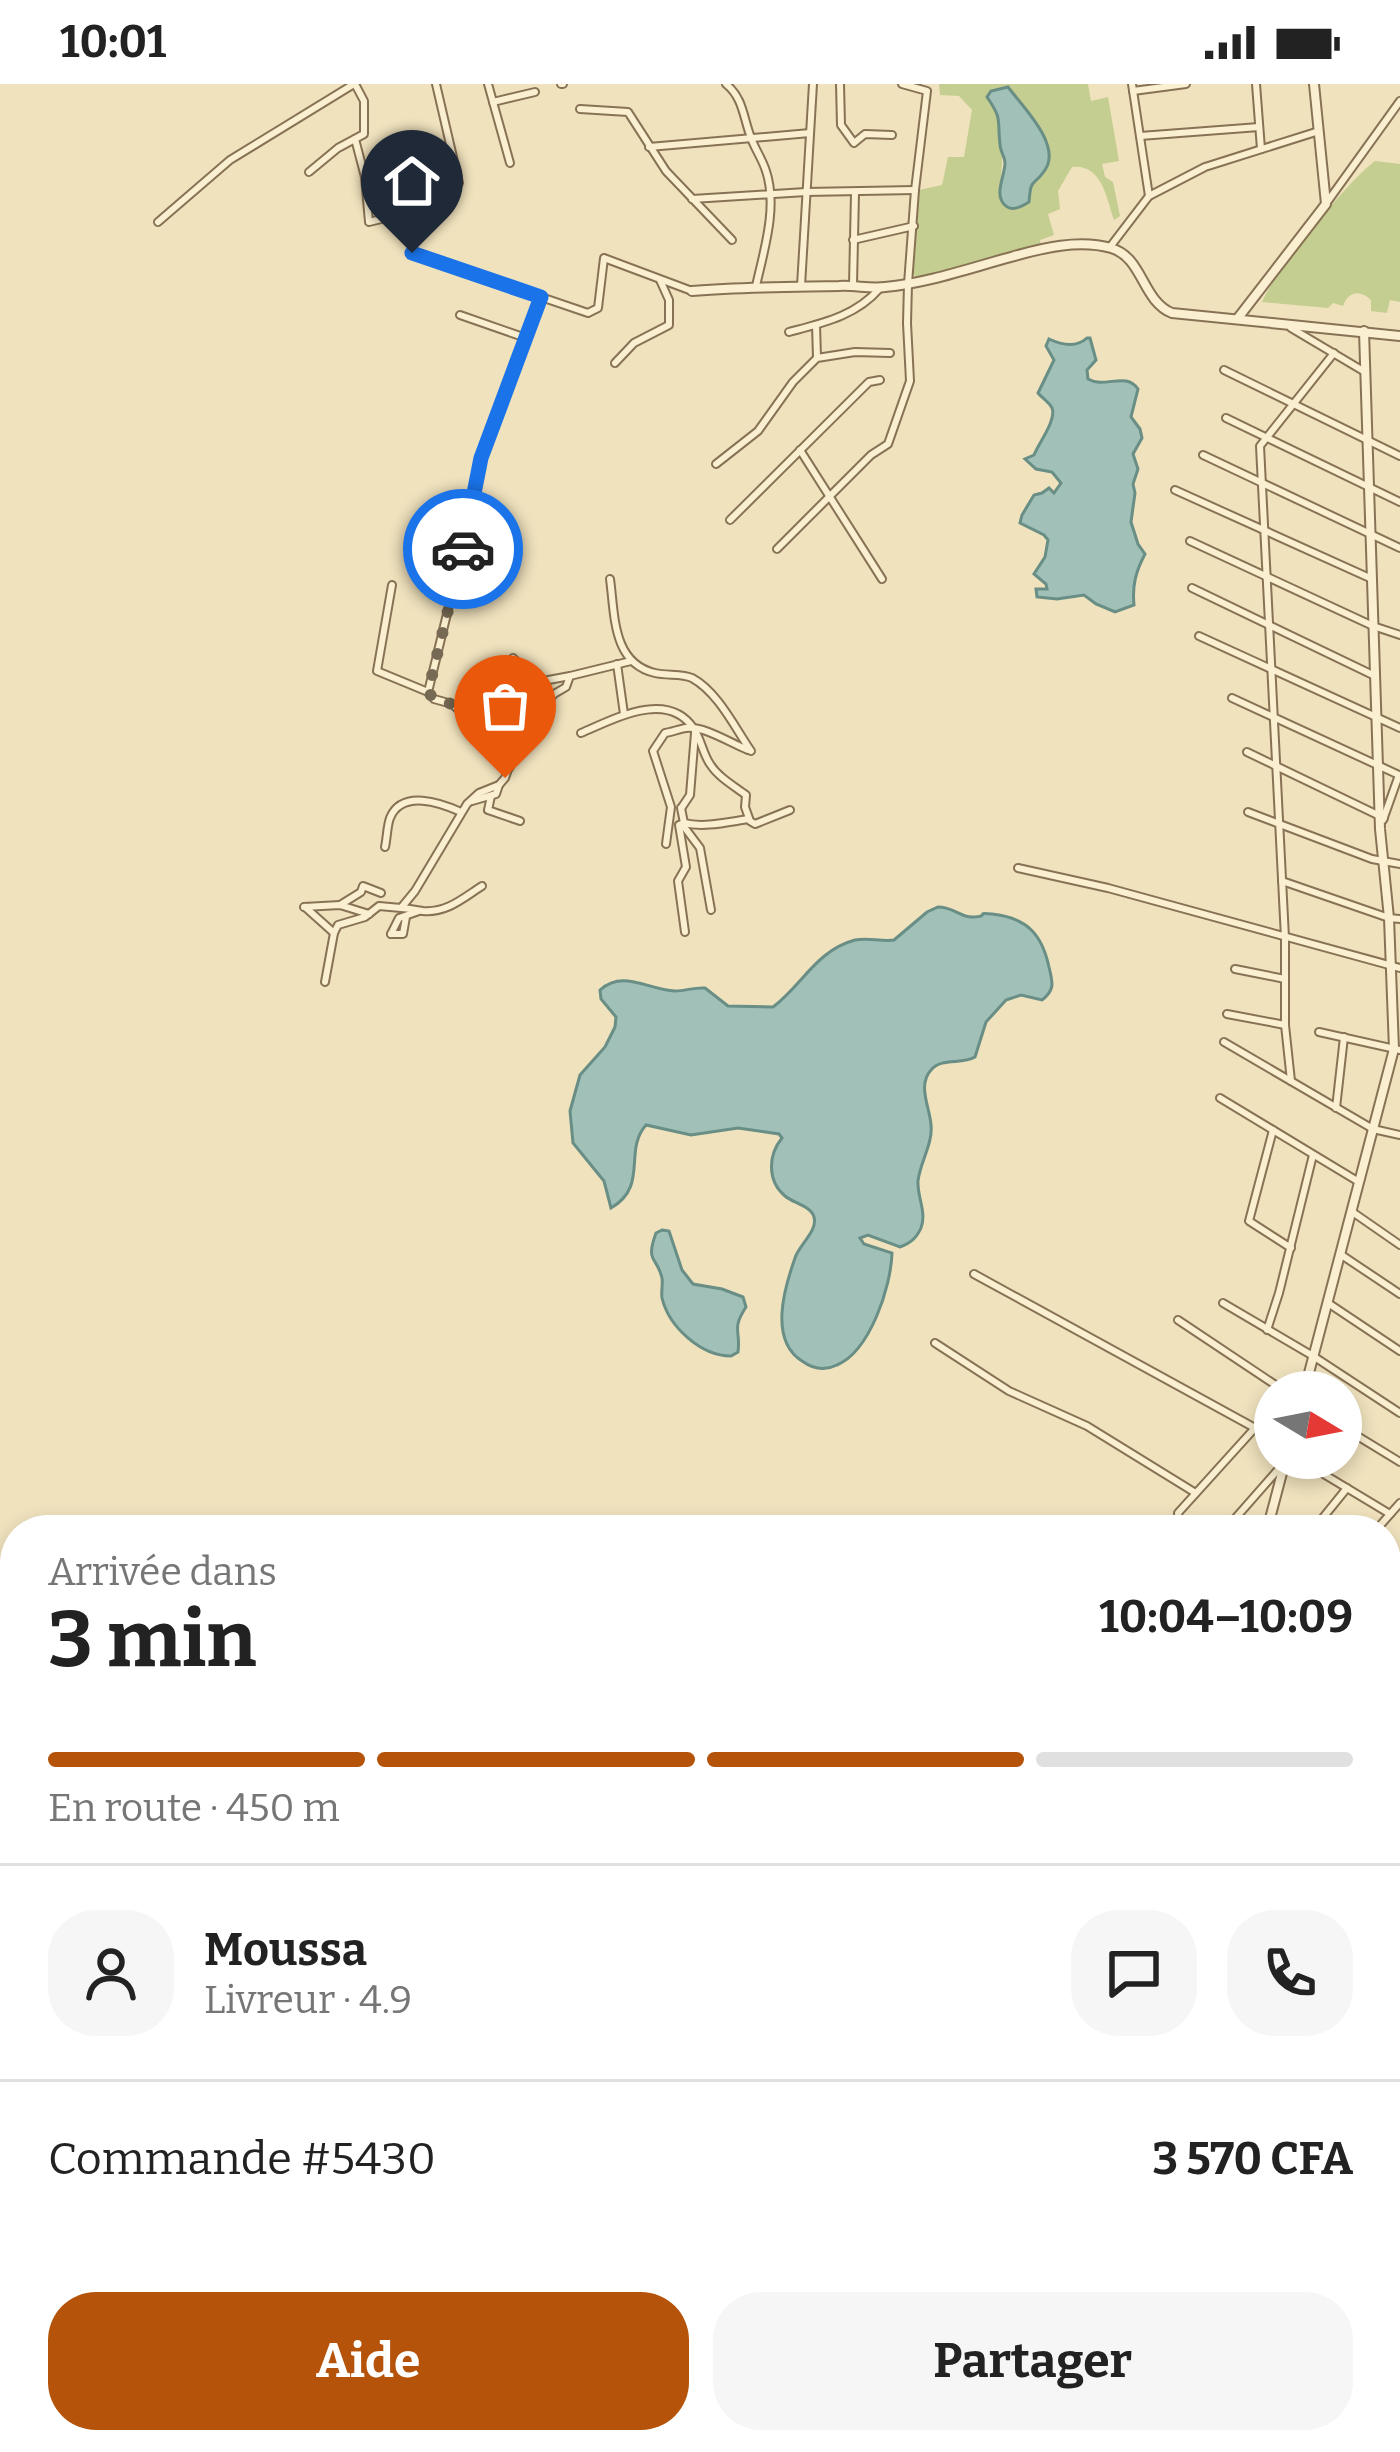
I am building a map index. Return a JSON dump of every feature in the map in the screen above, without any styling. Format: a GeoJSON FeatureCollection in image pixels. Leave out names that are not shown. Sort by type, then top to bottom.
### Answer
{"type":"FeatureCollection","features":[{"type":"Feature","properties":{"kind":"street"},"geometry":{"type":"LineString","coordinates":[[158,222],[240,153],[355,84],[364,100],[364,134],[309,172]]}},
{"type":"Feature","properties":{"kind":"street"},"geometry":{"type":"LineString","coordinates":[[436,84],[459,183],[419,194],[412,253],[588,313],[598,308],[604,258],[692,291],[756,286],[880,288],[1078,245],[1110,248],[1127,256],[1165,310],[1400,336]]}},
{"type":"Feature","properties":{"kind":"street"},"geometry":{"type":"LineString","coordinates":[[488,84],[510,163]]}},
{"type":"Feature","properties":{"kind":"street"},"geometry":{"type":"LineString","coordinates":[[726,84],[741,103],[770,194],[756,286]]}},
{"type":"Feature","properties":{"kind":"street"},"geometry":{"type":"LineString","coordinates":[[801,286],[813,84]]}},
{"type":"Feature","properties":{"kind":"street"},"geometry":{"type":"LineString","coordinates":[[840,84],[841,125],[854,143],[866,134],[892,135]]}},
{"type":"Feature","properties":{"kind":"street"},"geometry":{"type":"LineString","coordinates":[[777,549],[871,455],[889,444],[910,381],[908,284],[927,92],[902,84]]}},
{"type":"Feature","properties":{"kind":"street"},"geometry":{"type":"LineString","coordinates":[[1149,196],[1132,88],[1186,84]]}},
{"type":"Feature","properties":{"kind":"street"},"geometry":{"type":"LineString","coordinates":[[1256,84],[1261,149]]}},
{"type":"Feature","properties":{"kind":"street"},"geometry":{"type":"LineString","coordinates":[[1314,84],[1326,204]]}},
{"type":"Feature","properties":{"kind":"street"},"geometry":{"type":"LineString","coordinates":[[493,102],[535,92]]}},
{"type":"Feature","properties":{"kind":"street"},"geometry":{"type":"LineString","coordinates":[[1237,319],[1400,101]]}},
{"type":"Feature","properties":{"kind":"street"},"geometry":{"type":"LineString","coordinates":[[580,109],[628,112],[666,171],[732,241]]}},
{"type":"Feature","properties":{"kind":"street"},"geometry":{"type":"LineString","coordinates":[[1140,136],[1259,127]]}},
{"type":"Feature","properties":{"kind":"street"},"geometry":{"type":"LineString","coordinates":[[1110,248],[1149,196],[1205,167],[1319,131]]}},
{"type":"Feature","properties":{"kind":"street"},"geometry":{"type":"LineString","coordinates":[[649,147],[810,134]]}},
{"type":"Feature","properties":{"kind":"street"},"geometry":{"type":"LineString","coordinates":[[355,139],[369,222],[419,210]]}},
{"type":"Feature","properties":{"kind":"street"},"geometry":{"type":"LineString","coordinates":[[692,199],[915,190]]}},
{"type":"Feature","properties":{"kind":"street"},"geometry":{"type":"LineString","coordinates":[[853,285],[855,193]]}},
{"type":"Feature","properties":{"kind":"street"},"geometry":{"type":"LineString","coordinates":[[853,240],[914,226]]}},
{"type":"Feature","properties":{"kind":"street"},"geometry":{"type":"LineString","coordinates":[[615,363],[634,343],[669,325],[669,300],[660,280]]}},
{"type":"Feature","properties":{"kind":"street"},"geometry":{"type":"LineString","coordinates":[[789,332],[843,317],[880,288]]}},
{"type":"Feature","properties":{"kind":"street"},"geometry":{"type":"LineString","coordinates":[[428,692],[481,458],[541,297]]}},
{"type":"Feature","properties":{"kind":"street"},"geometry":{"type":"LineString","coordinates":[[460,315],[526,338]]}},
{"type":"Feature","properties":{"kind":"street"},"geometry":{"type":"LineString","coordinates":[[1284,323],[1365,372]]}},
{"type":"Feature","properties":{"kind":"street"},"geometry":{"type":"LineString","coordinates":[[816,325],[817,358]]}},
{"type":"Feature","properties":{"kind":"street"},"geometry":{"type":"LineString","coordinates":[[1364,331],[1382,817]]}},
{"type":"Feature","properties":{"kind":"street"},"geometry":{"type":"LineString","coordinates":[[716,464],[758,430],[817,358],[890,353]]}},
{"type":"Feature","properties":{"kind":"street"},"geometry":{"type":"LineString","coordinates":[[1291,1081],[1260,446],[1334,353]]}},
{"type":"Feature","properties":{"kind":"street"},"geometry":{"type":"LineString","coordinates":[[1224,370],[1400,456]]}},
{"type":"Feature","properties":{"kind":"street"},"geometry":{"type":"LineString","coordinates":[[730,520],[869,382],[880,380]]}},
{"type":"Feature","properties":{"kind":"street"},"geometry":{"type":"LineString","coordinates":[[1226,418],[1400,502]]}},
{"type":"Feature","properties":{"kind":"street"},"geometry":{"type":"LineString","coordinates":[[800,450],[882,579]]}},
{"type":"Feature","properties":{"kind":"street"},"geometry":{"type":"LineString","coordinates":[[1203,455],[1400,548]]}},
{"type":"Feature","properties":{"kind":"street"},"geometry":{"type":"LineString","coordinates":[[1175,490],[1372,579]]}},
{"type":"Feature","properties":{"kind":"street"},"geometry":{"type":"LineString","coordinates":[[1190,542],[1400,635]]}},
{"type":"Feature","properties":{"kind":"street"},"geometry":{"type":"LineString","coordinates":[[610,579],[619,644],[631,661],[652,673],[687,675],[701,685],[752,751],[695,730],[665,733],[653,751],[671,808],[666,844]]}},
{"type":"Feature","properties":{"kind":"street"},"geometry":{"type":"LineString","coordinates":[[392,585],[377,671],[459,710],[484,712],[500,726],[513,728],[536,719]]}},
{"type":"Feature","properties":{"kind":"street"},"geometry":{"type":"LineString","coordinates":[[1192,588],[1375,676]]}},
{"type":"Feature","properties":{"kind":"street"},"geometry":{"type":"LineString","coordinates":[[1199,636],[1400,728]]}},
{"type":"Feature","properties":{"kind":"street"},"geometry":{"type":"LineString","coordinates":[[513,658],[538,682],[631,661]]}},
{"type":"Feature","properties":{"kind":"street"},"geometry":{"type":"LineString","coordinates":[[617,664],[624,716]]}},
{"type":"Feature","properties":{"kind":"street"},"geometry":{"type":"LineString","coordinates":[[469,802],[496,794],[513,755],[571,676]]}},
{"type":"Feature","properties":{"kind":"street"},"geometry":{"type":"LineString","coordinates":[[1232,698],[1400,773],[1380,829],[1395,967],[1397,1049],[1309,1371]]}},
{"type":"Feature","properties":{"kind":"street"},"geometry":{"type":"LineString","coordinates":[[580,733],[662,708],[680,713],[695,730],[709,764],[746,796],[749,819],[755,824],[790,809]]}},
{"type":"Feature","properties":{"kind":"street"},"geometry":{"type":"LineString","coordinates":[[670,814],[690,795],[695,730]]}},
{"type":"Feature","properties":{"kind":"street"},"geometry":{"type":"LineString","coordinates":[[1247,752],[1382,817]]}},
{"type":"Feature","properties":{"kind":"street"},"geometry":{"type":"LineString","coordinates":[[401,908],[469,802],[499,785]]}},
{"type":"Feature","properties":{"kind":"street"},"geometry":{"type":"LineString","coordinates":[[491,796],[488,810],[520,820]]}},
{"type":"Feature","properties":{"kind":"street"},"geometry":{"type":"LineString","coordinates":[[385,847],[390,818],[400,805],[429,801],[462,812]]}},
{"type":"Feature","properties":{"kind":"street"},"geometry":{"type":"LineString","coordinates":[[681,808],[684,823],[700,848],[711,910]]}},
{"type":"Feature","properties":{"kind":"street"},"geometry":{"type":"LineString","coordinates":[[1248,812],[1372,860],[1400,864]]}},
{"type":"Feature","properties":{"kind":"street"},"geometry":{"type":"LineString","coordinates":[[685,932],[678,881],[686,867],[679,825],[749,819]]}},
{"type":"Feature","properties":{"kind":"street"},"geometry":{"type":"LineString","coordinates":[[1018,868],[1395,967]]}},
{"type":"Feature","properties":{"kind":"street"},"geometry":{"type":"LineString","coordinates":[[1282,880],[1400,919]]}},
{"type":"Feature","properties":{"kind":"street"},"geometry":{"type":"LineString","coordinates":[[340,905],[363,886],[381,893]]}},
{"type":"Feature","properties":{"kind":"street"},"geometry":{"type":"LineString","coordinates":[[406,917],[460,904],[482,886]]}},
{"type":"Feature","properties":{"kind":"street"},"geometry":{"type":"LineString","coordinates":[[334,932],[304,907],[340,905],[369,914]]}},
{"type":"Feature","properties":{"kind":"street"},"geometry":{"type":"LineString","coordinates":[[325,982],[338,925],[379,906],[419,911]]}},
{"type":"Feature","properties":{"kind":"street"},"geometry":{"type":"LineString","coordinates":[[1235,969],[1285,980]]}},
{"type":"Feature","properties":{"kind":"street"},"geometry":{"type":"LineString","coordinates":[[1227,1014],[1285,1025]]}},
{"type":"Feature","properties":{"kind":"street"},"geometry":{"type":"LineString","coordinates":[[1319,1032],[1397,1049]]}},
{"type":"Feature","properties":{"kind":"street"},"geometry":{"type":"LineString","coordinates":[[1336,1108],[1344,1037]]}},
{"type":"Feature","properties":{"kind":"street"},"geometry":{"type":"LineString","coordinates":[[1224,1042],[1373,1129],[1400,1135]]}},
{"type":"Feature","properties":{"kind":"street"},"geometry":{"type":"LineString","coordinates":[[1220,1098],[1359,1182]]}},
{"type":"Feature","properties":{"kind":"street"},"geometry":{"type":"LineString","coordinates":[[1273,1130],[1249,1221],[1291,1248]]}},
{"type":"Feature","properties":{"kind":"street"},"geometry":{"type":"LineString","coordinates":[[1267,1330],[1313,1155]]}},
{"type":"Feature","properties":{"kind":"street"},"geometry":{"type":"LineString","coordinates":[[1352,1211],[1400,1245]]}},
{"type":"Feature","properties":{"kind":"street"},"geometry":{"type":"LineString","coordinates":[[1340,1254],[1400,1294]]}},
{"type":"Feature","properties":{"kind":"street"},"geometry":{"type":"LineString","coordinates":[[974,1274],[1254,1427]]}},
{"type":"Feature","properties":{"kind":"street"},"geometry":{"type":"LineString","coordinates":[[1327,1302],[1400,1351]]}},
{"type":"Feature","properties":{"kind":"street"},"geometry":{"type":"LineString","coordinates":[[1223,1304],[1400,1413]]}},
{"type":"Feature","properties":{"kind":"street"},"geometry":{"type":"LineString","coordinates":[[1178,1320],[1254,1371]]}},
{"type":"Feature","properties":{"kind":"street"},"geometry":{"type":"LineString","coordinates":[[934,1343],[1009,1391],[1087,1426],[1195,1492]]}},
{"type":"Feature","properties":{"kind":"street"},"geometry":{"type":"LineString","coordinates":[[1178,1515],[1254,1429]]}},
{"type":"Feature","properties":{"kind":"street"},"geometry":{"type":"LineString","coordinates":[[1362,1439],[1400,1462]]}},
{"type":"Feature","properties":{"kind":"street"},"geometry":{"type":"LineString","coordinates":[[1238,1515],[1269,1479]]}},
{"type":"Feature","properties":{"kind":"street"},"geometry":{"type":"LineString","coordinates":[[1271,1515],[1281,1479]]}},
{"type":"Feature","properties":{"kind":"street"},"geometry":{"type":"LineString","coordinates":[[1332,1479],[1390,1514],[1400,1503]]}},
{"type":"Feature","properties":{"kind":"street"},"geometry":{"type":"LineString","coordinates":[[1325,1515],[1347,1488]]}},
{"type":"Feature","properties":{"kind":"green space"},"geometry":{"type":"Polygon","coordinates":[[[939,84],[1088,84],[1091,101],[1108,97],[1119,161],[1102,164],[1105,177],[1113,182],[1120,216],[1114,220],[1096,176],[1072,167],[1058,191],[1060,209],[1048,214],[1054,235],[1040,240],[1041,246],[921,278],[913,275],[919,190],[942,185],[948,157],[964,157],[972,110],[959,96],[940,95],[939,84]],[[1008,87],[988,97],[1000,131],[1000,189],[1030,198],[1030,186],[1048,161],[1048,141],[1008,87]]]}},
{"type":"Feature","properties":{"kind":"green space"},"geometry":{"type":"Polygon","coordinates":[[[1375,161],[1400,164],[1400,302],[1390,300],[1387,313],[1371,311],[1371,300],[1359,293],[1343,306],[1333,303],[1328,308],[1262,302],[1313,227],[1375,161]]]}},
{"type":"Feature","properties":{"kind":"water"},"geometry":{"type":"Polygon","coordinates":[[[1008,87],[1045,138],[1049,160],[1032,185],[1029,202],[1012,208],[1001,199],[1005,161],[997,116],[987,97],[991,91],[1008,87]]]}},
{"type":"Feature","properties":{"kind":"water"},"geometry":{"type":"Polygon","coordinates":[[[1087,338],[1096,360],[1087,370],[1088,379],[1128,381],[1138,389],[1131,417],[1142,438],[1133,454],[1138,469],[1131,522],[1145,554],[1135,578],[1134,605],[1115,612],[1084,595],[1037,597],[1036,589],[1047,589],[1034,574],[1045,557],[1048,540],[1020,523],[1034,495],[1049,488],[1054,493],[1061,483],[1052,472],[1036,469],[1025,459],[1034,455],[1052,419],[1052,408],[1038,393],[1054,360],[1046,346],[1049,339],[1069,344],[1087,338]]]}},
{"type":"Feature","properties":{"kind":"water"},"geometry":{"type":"Polygon","coordinates":[[[938,907],[969,917],[1004,916],[1024,924],[1042,946],[1051,989],[1042,1000],[1021,995],[1006,1000],[986,1022],[975,1057],[941,1064],[927,1076],[931,1132],[918,1181],[921,1228],[900,1247],[868,1235],[860,1238],[864,1244],[892,1253],[883,1300],[869,1332],[849,1358],[833,1367],[815,1367],[792,1352],[782,1327],[791,1270],[811,1233],[814,1217],[785,1196],[772,1176],[772,1160],[782,1138],[779,1134],[738,1128],[691,1135],[646,1125],[636,1146],[629,1189],[611,1208],[604,1181],[573,1143],[570,1111],[580,1075],[605,1047],[615,1027],[616,1017],[601,999],[600,990],[618,981],[675,991],[705,988],[728,1006],[773,1007],[830,952],[855,940],[894,940],[938,907]]]}},
{"type":"Feature","properties":{"kind":"water"},"geometry":{"type":"Polygon","coordinates":[[[669,1231],[682,1270],[693,1284],[743,1297],[746,1307],[738,1326],[738,1352],[731,1356],[709,1351],[688,1338],[672,1319],[652,1255],[656,1233],[669,1231]]]}},
{"type":"Feature","properties":{"kind":"way so far"},"geometry":{"type":"LineString","coordinates":[[463,549],[428,692],[459,710],[484,712],[500,726],[513,728],[536,719],[513,755],[505,778]]}},
{"type":"Feature","properties":{"kind":"route"},"geometry":{"type":"LineString","coordinates":[[412,253],[541,297],[481,458],[463,549]]}}]}
